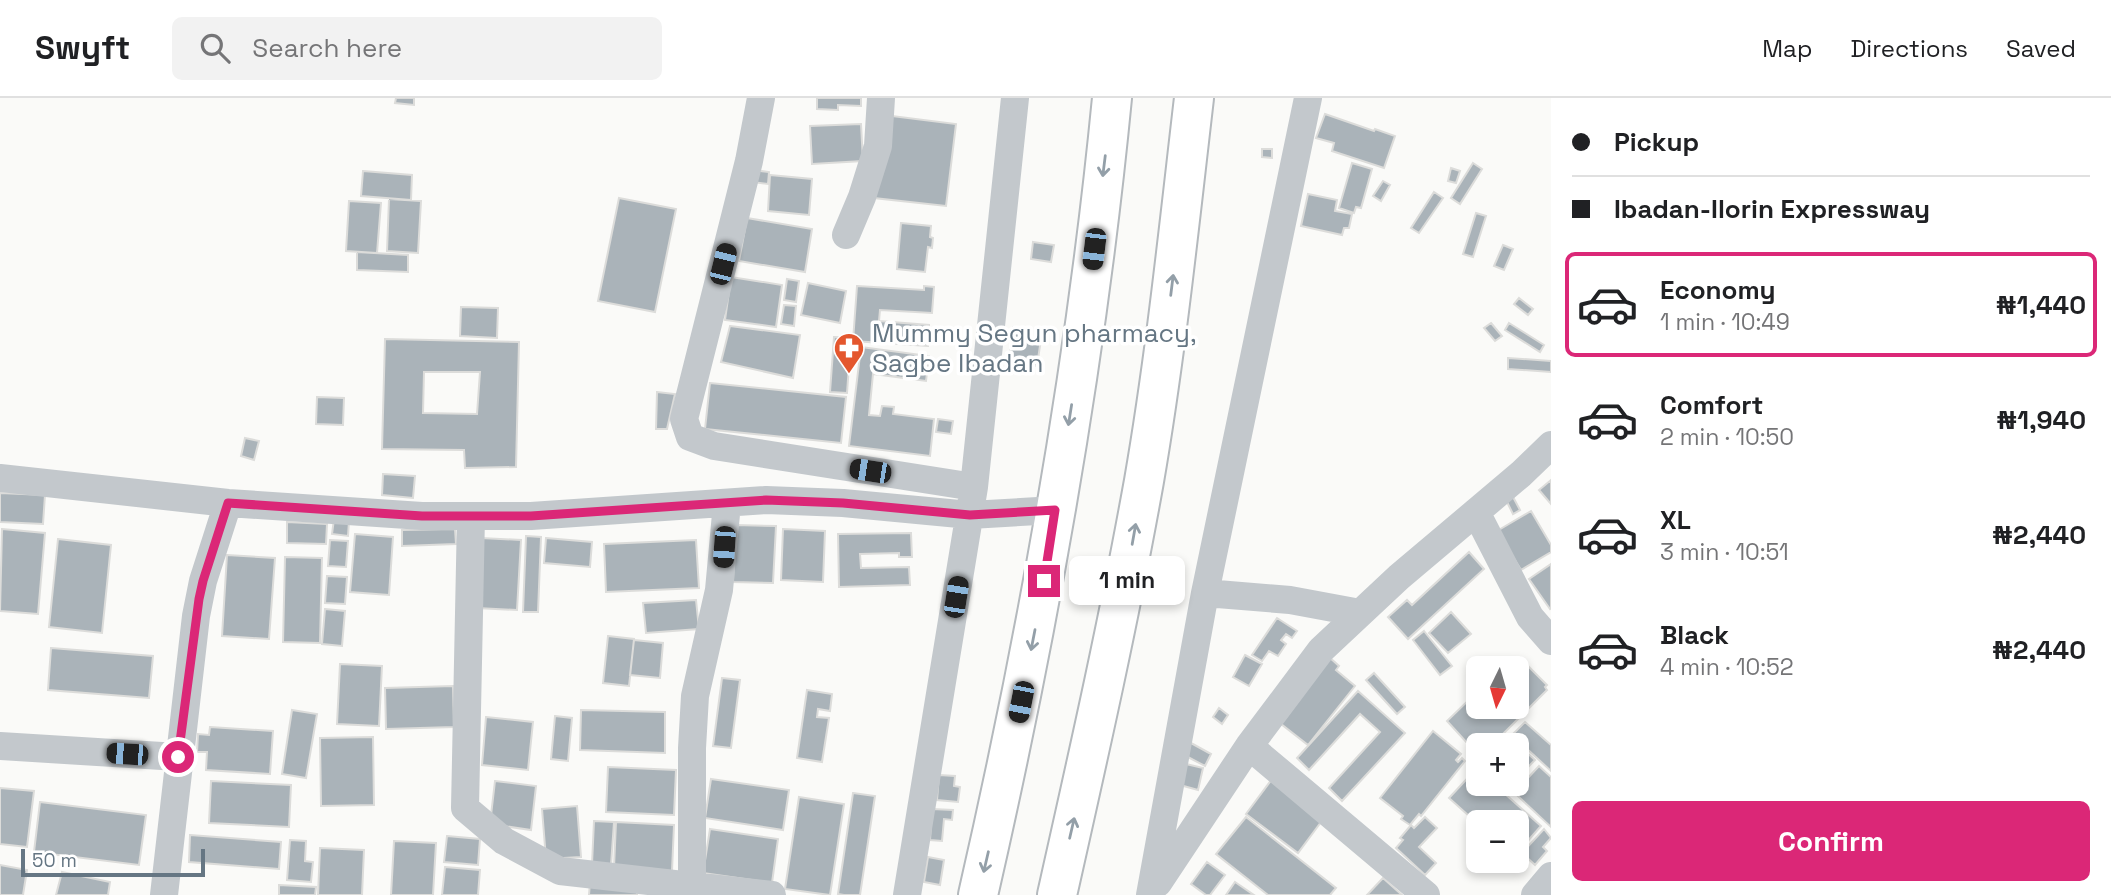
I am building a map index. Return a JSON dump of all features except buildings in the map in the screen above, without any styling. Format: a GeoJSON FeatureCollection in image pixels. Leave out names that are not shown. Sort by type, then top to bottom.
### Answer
{"type":"FeatureCollection","features":[{"type":"Feature","properties":{"kind":"highway"},"geometry":{"type":"LineString","coordinates":[[978,895],[1011,751],[1044,581],[1084,326],[1112,98]]}},
{"type":"Feature","properties":{"kind":"highway"},"geometry":{"type":"LineString","coordinates":[[1057,895],[1122,601],[1144,478],[1167,334],[1194,98]]}},
{"type":"Feature","properties":{"kind":"street"},"geometry":{"type":"LineString","coordinates":[[761,98],[749,161],[684,419],[690,437],[714,446],[974,487]]}},
{"type":"Feature","properties":{"kind":"street"},"geometry":{"type":"LineString","coordinates":[[846,235],[862,197],[878,146],[881,98]]}},
{"type":"Feature","properties":{"kind":"street"},"geometry":{"type":"LineString","coordinates":[[907,895],[974,487],[1015,98]]}},
{"type":"Feature","properties":{"kind":"street"},"geometry":{"type":"LineString","coordinates":[[1150,894],[1205,593],[1308,98]]}},
{"type":"Feature","properties":{"kind":"street"},"geometry":{"type":"LineString","coordinates":[[1150,894],[1249,746],[1321,650],[1399,577],[1521,474],[1551,445]]}},
{"type":"Feature","properties":{"kind":"street"},"geometry":{"type":"LineString","coordinates":[[0,478],[228,503],[422,516],[531,516],[766,500],[843,503],[970,515],[1055,510]]}},
{"type":"Feature","properties":{"kind":"street"},"geometry":{"type":"LineString","coordinates":[[164,895],[196,616],[203,581],[228,503]]}},
{"type":"Feature","properties":{"kind":"street"},"geometry":{"type":"LineString","coordinates":[[692,885],[692,748],[695,696],[719,590],[727,503]]}},
{"type":"Feature","properties":{"kind":"street"},"geometry":{"type":"LineString","coordinates":[[1476,512],[1530,617],[1551,641]]}},
{"type":"Feature","properties":{"kind":"street"},"geometry":{"type":"LineString","coordinates":[[471,516],[465,808],[504,841],[561,871],[772,895]]}},
{"type":"Feature","properties":{"kind":"street"},"geometry":{"type":"LineString","coordinates":[[1205,593],[1290,600],[1360,614]]}},
{"type":"Feature","properties":{"kind":"street"},"geometry":{"type":"LineString","coordinates":[[0,746],[178,757]]}},
{"type":"Feature","properties":{"kind":"street"},"geometry":{"type":"LineString","coordinates":[[1249,746],[1426,895]]}},
{"type":"Feature","properties":{"kind":"street"},"geometry":{"type":"LineString","coordinates":[[1535,895],[1551,876]]}},
{"type":"Feature","properties":{"kind":"place","name":"Mummy Segun pharmacy, Sagbe Ibadan"},"geometry":{"type":"Point","coordinates":[849,375]}},
{"type":"Feature","properties":{"kind":"route"},"geometry":{"type":"LineString","coordinates":[[178,757],[199,599],[228,503],[422,516],[531,516],[766,500],[843,503],[970,515],[1055,510],[1044,581]]}}]}
